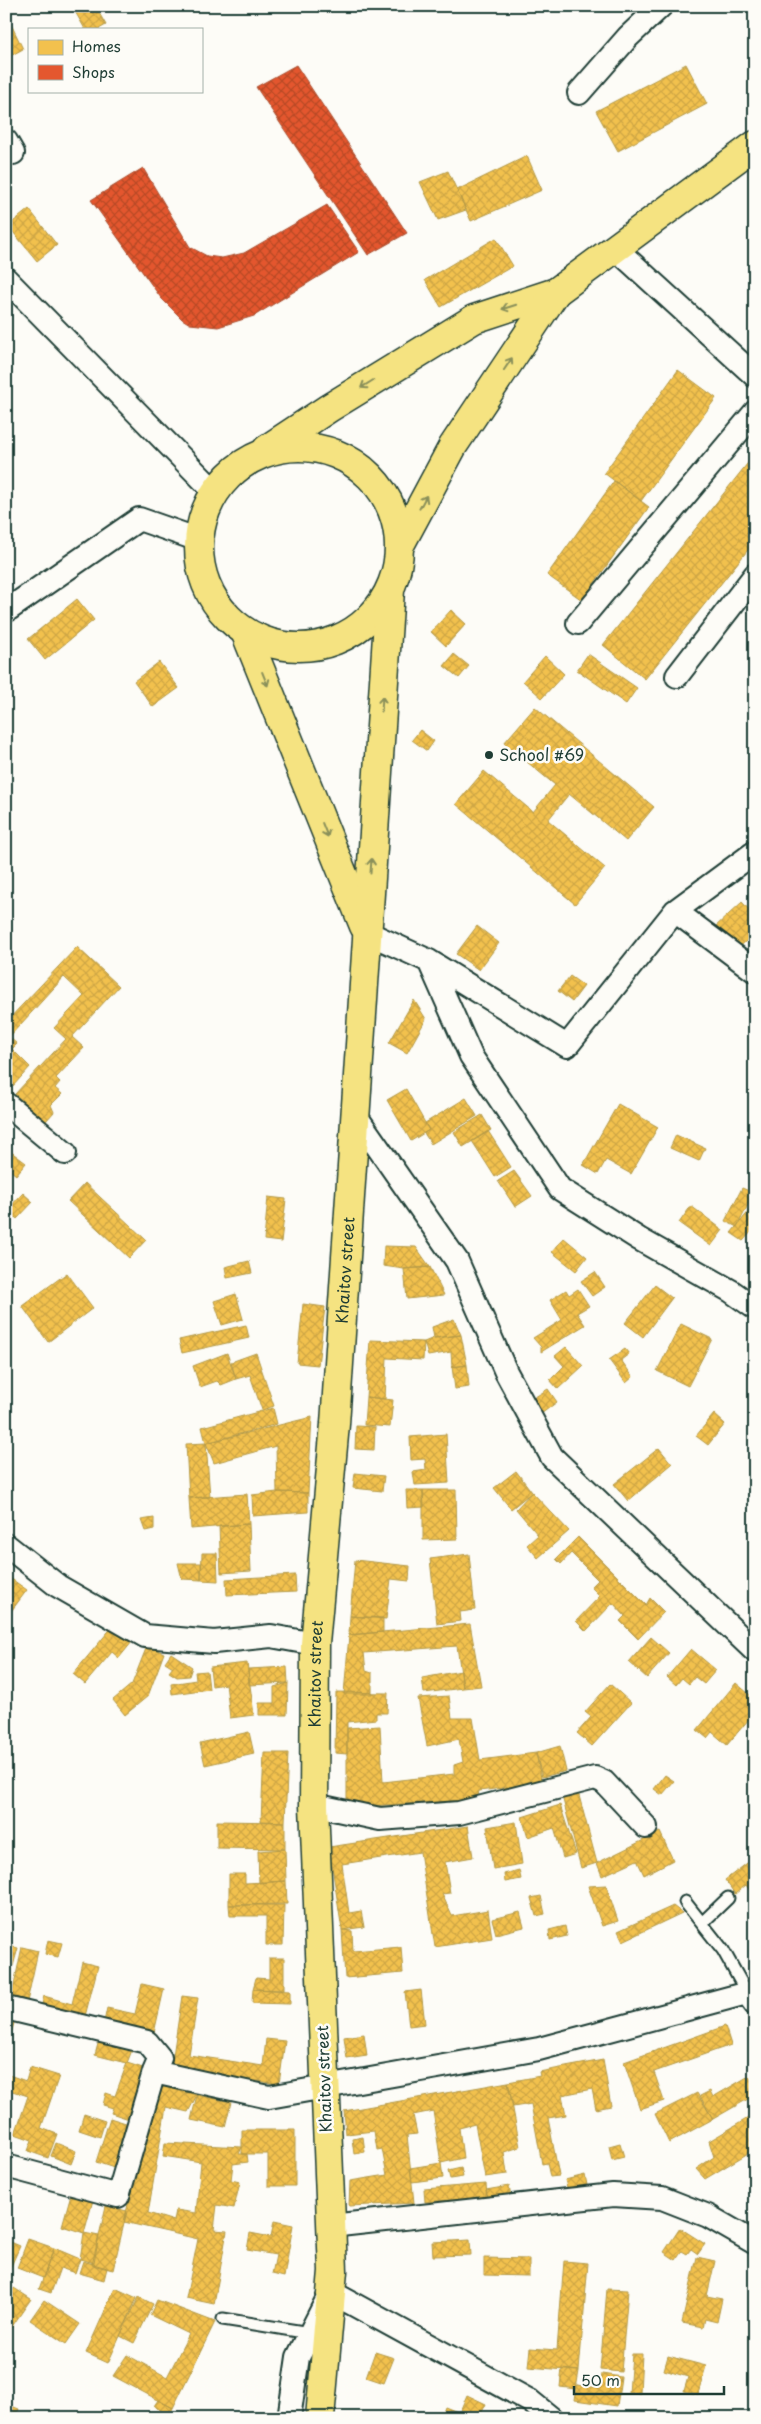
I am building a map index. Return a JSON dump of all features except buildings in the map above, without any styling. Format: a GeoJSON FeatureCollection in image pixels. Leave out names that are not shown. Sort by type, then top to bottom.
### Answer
{"type":"FeatureCollection","features":[{"type":"Feature","properties":{"kind":"main road"},"geometry":{"type":"LineString","coordinates":[[224,482],[329,408],[474,319],[556,292],[755,145]]}},
{"type":"Feature","properties":{"kind":"main road"},"geometry":{"type":"LineString","coordinates":[[400,546],[453,446],[556,292]]}},
{"type":"Feature","properties":{"kind":"main road"},"geometry":{"type":"LineString","coordinates":[[291,447],[324,450],[354,463],[378,485],[394,513],[400,546],[398,568],[390,590],[371,618],[344,638],[312,648],[278,646],[246,634],[225,616],[209,593],[200,567],[199,540],[204,515],[224,482],[260,455],[291,447]]}},
{"type":"Feature","properties":{"kind":"main road","name":"Khaitov street"},"geometry":{"type":"LineString","coordinates":[[320,2418],[333,2271],[324,2088],[314,1805],[314,1644],[335,1424],[390,590]]}},
{"type":"Feature","properties":{"kind":"main road"},"geometry":{"type":"LineString","coordinates":[[246,634],[366,932]]}},
{"type":"Feature","properties":{"kind":"street"},"geometry":{"type":"LineString","coordinates":[[579,92],[628,37],[661,6]]}},
{"type":"Feature","properties":{"kind":"street"},"geometry":{"type":"LineString","coordinates":[[615,248],[755,376]]}},
{"type":"Feature","properties":{"kind":"street"},"geometry":{"type":"LineString","coordinates":[[6,279],[224,482]]}},
{"type":"Feature","properties":{"kind":"street"},"geometry":{"type":"LineString","coordinates":[[578,623],[755,412]]}},
{"type":"Feature","properties":{"kind":"street"},"geometry":{"type":"LineString","coordinates":[[6,611],[139,519],[199,540]]}},
{"type":"Feature","properties":{"kind":"street"},"geometry":{"type":"LineString","coordinates":[[677,676],[755,575]]}},
{"type":"Feature","properties":{"kind":"street"},"geometry":{"type":"LineString","coordinates":[[366,932],[429,961],[567,1046],[675,911],[755,852]]}},
{"type":"Feature","properties":{"kind":"street"},"geometry":{"type":"LineString","coordinates":[[675,911],[755,971]]}},
{"type":"Feature","properties":{"kind":"street"},"geometry":{"type":"LineString","coordinates":[[429,961],[471,1056],[560,1189],[639,1239],[731,1291],[755,1308]]}},
{"type":"Feature","properties":{"kind":"street"},"geometry":{"type":"LineString","coordinates":[[6,1104],[65,1153]]}},
{"type":"Feature","properties":{"kind":"street"},"geometry":{"type":"LineString","coordinates":[[356,1116],[458,1261],[506,1372],[552,1457],[755,1651]]}},
{"type":"Feature","properties":{"kind":"street"},"geometry":{"type":"LineString","coordinates":[[6,1544],[58,1586],[145,1636],[214,1642],[271,1636],[314,1644]]}},
{"type":"Feature","properties":{"kind":"street"},"geometry":{"type":"LineString","coordinates":[[314,1805],[380,1819],[459,1814],[595,1778],[604,1782],[646,1827]]}},
{"type":"Feature","properties":{"kind":"street"},"geometry":{"type":"LineString","coordinates":[[154,2072],[269,2097],[539,2049],[751,1999]]}},
{"type":"Feature","properties":{"kind":"street"},"geometry":{"type":"LineString","coordinates":[[6,2008],[147,2042],[160,2058],[154,2072],[118,2196],[6,2166]]}},
{"type":"Feature","properties":{"kind":"street"},"geometry":{"type":"LineString","coordinates":[[331,2226],[613,2195],[662,2198],[708,2216],[755,2243]]}},
{"type":"Feature","properties":{"kind":"street"},"geometry":{"type":"LineString","coordinates":[[289,2418],[298,2357],[331,2292],[530,2401],[551,2418]]}},
{"type":"Feature","properties":{"kind":"lane"},"geometry":{"type":"LineString","coordinates":[[702,1923],[728,1898]]}},
{"type":"Feature","properties":{"kind":"lane"},"geometry":{"type":"LineString","coordinates":[[685,1902],[723,1950],[751,1999]]}},
{"type":"Feature","properties":{"kind":"lane"},"geometry":{"type":"LineString","coordinates":[[223,2319],[310,2333]]}},
{"type":"Feature","properties":{"kind":"place","name":"School #69"},"geometry":{"type":"Point","coordinates":[489,755]}}]}
